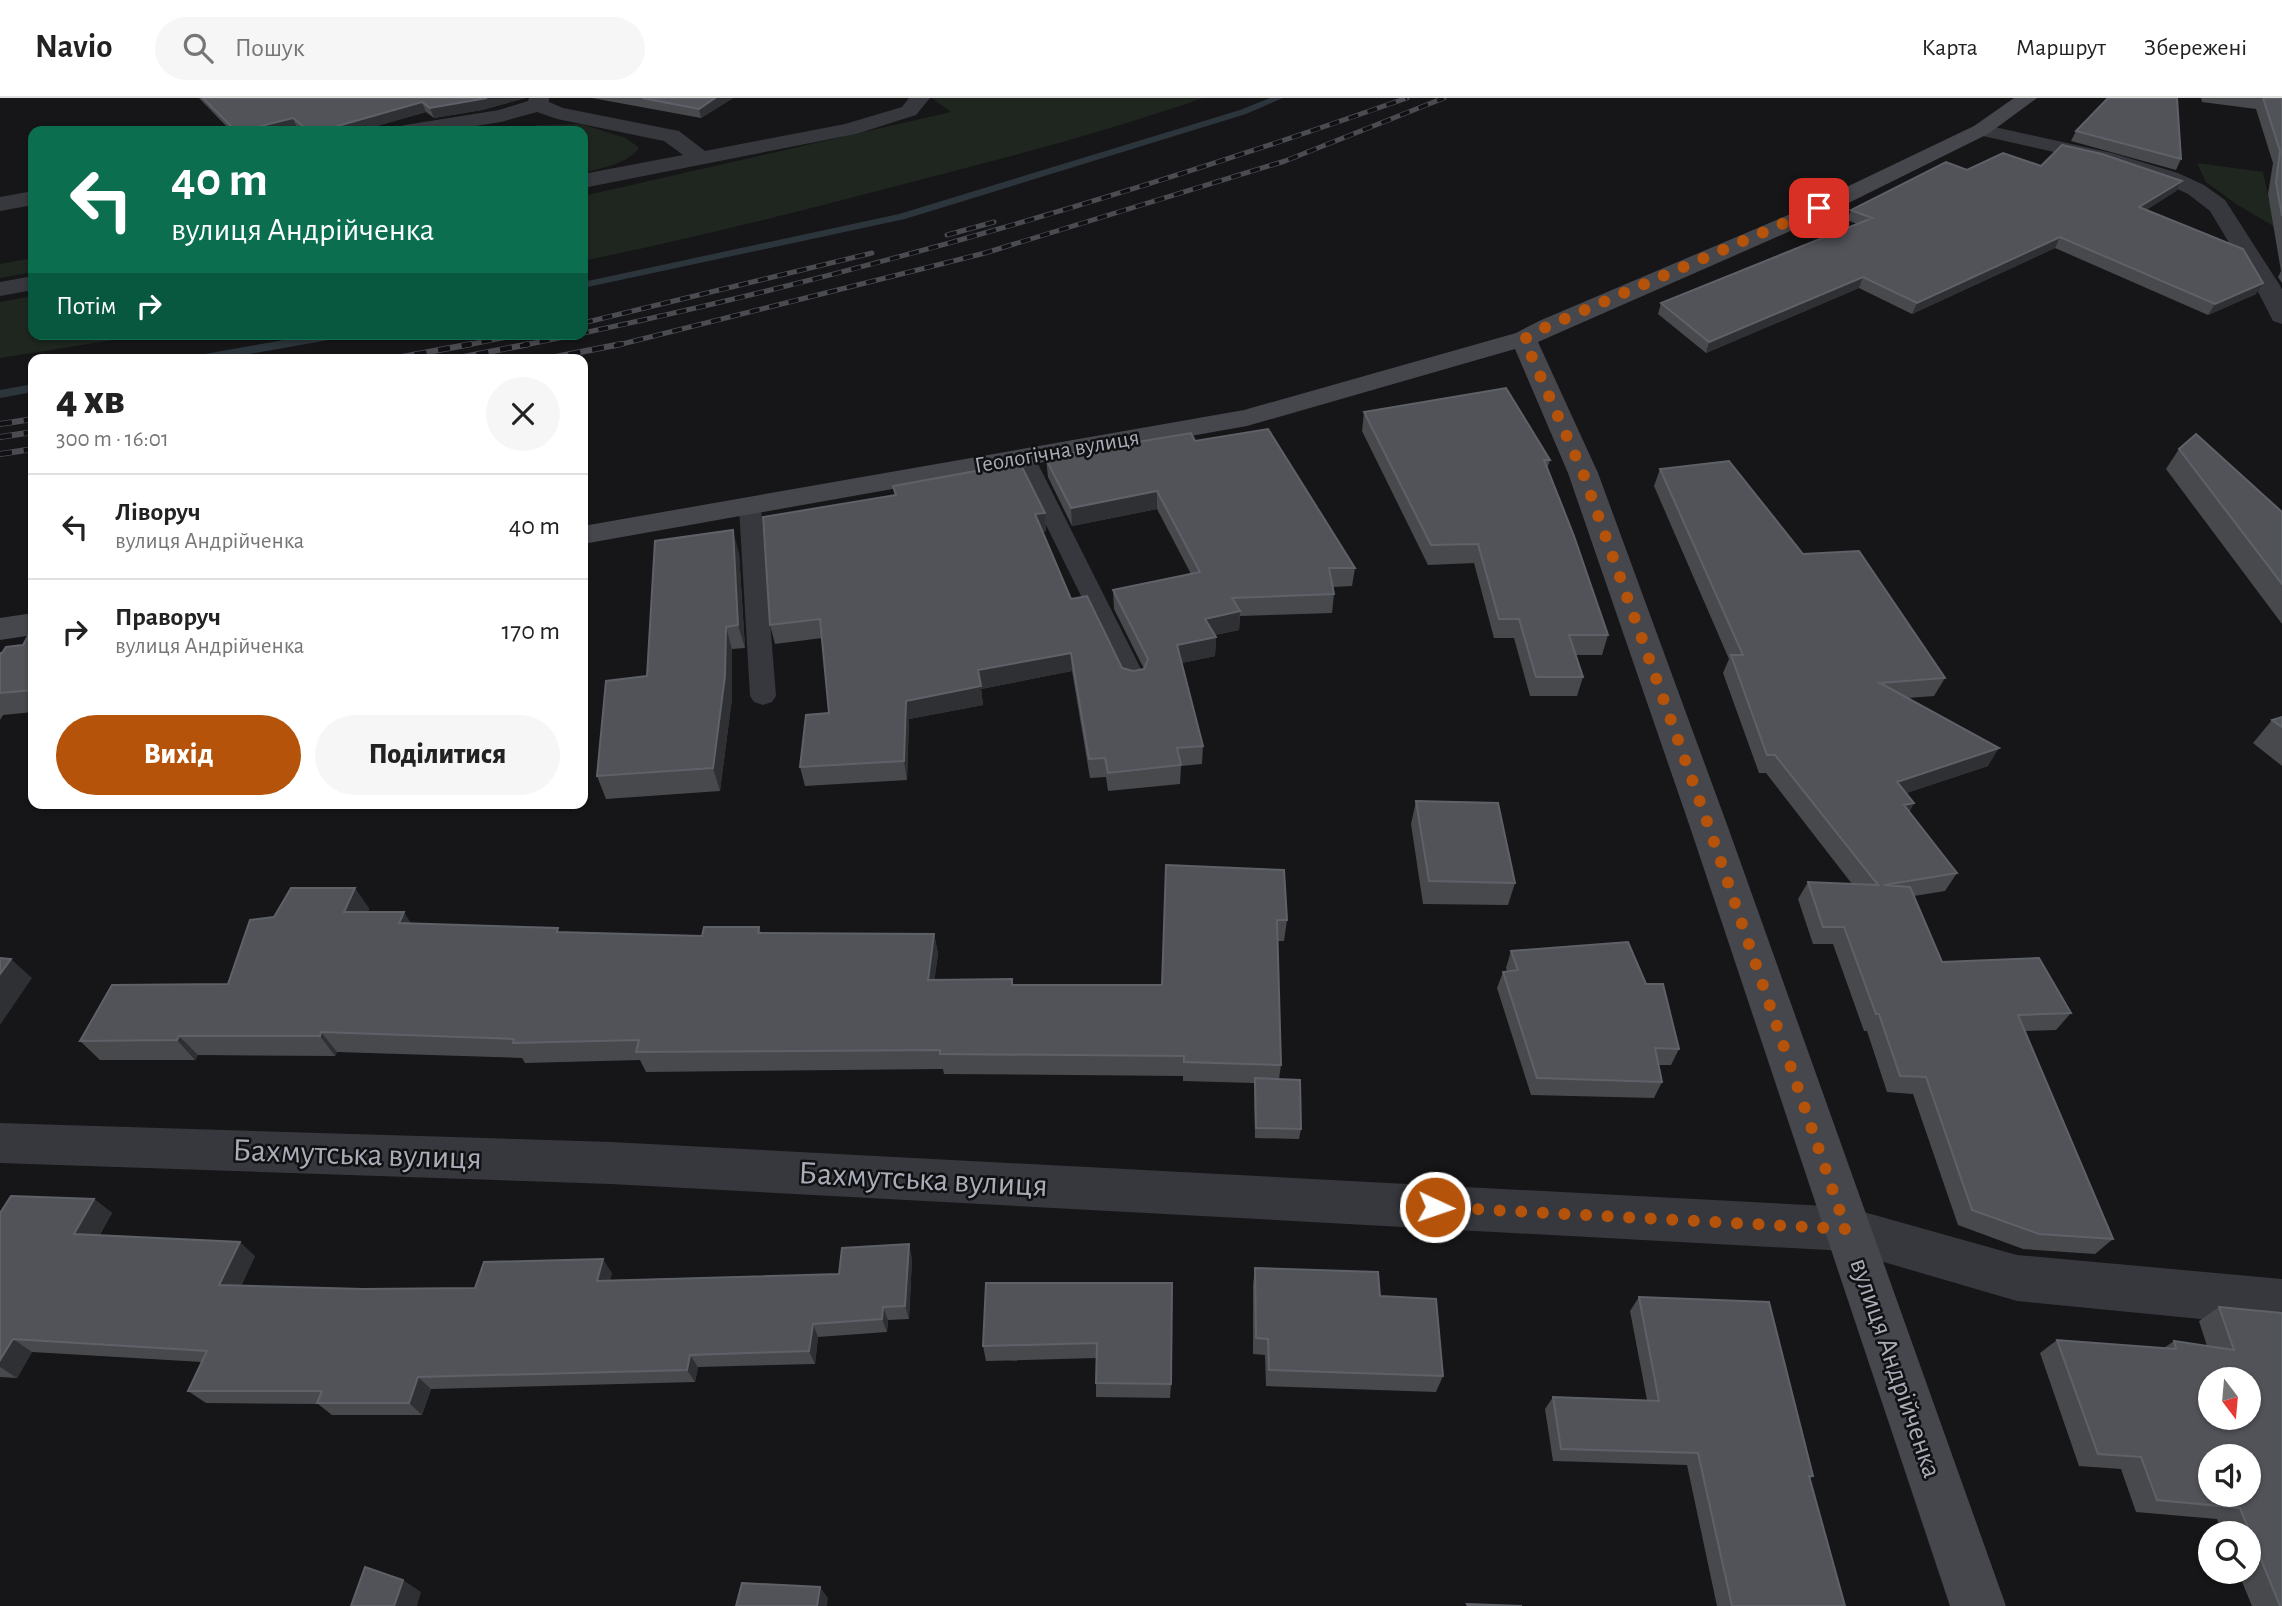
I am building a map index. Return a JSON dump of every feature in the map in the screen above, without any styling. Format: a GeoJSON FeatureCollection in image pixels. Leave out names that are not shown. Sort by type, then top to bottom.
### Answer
{"type":"FeatureCollection","features":[{"type":"Feature","properties":{"kind":"street"},"geometry":{"type":"LineString","coordinates":[[1524,339],[1548,326],[1796,220],[1981,130],[2027,98]]}},
{"type":"Feature","properties":{"kind":"street"},"geometry":{"type":"LineString","coordinates":[[437,126],[502,116],[539,102],[557,113],[671,136],[702,159]]}},
{"type":"Feature","properties":{"kind":"street"},"geometry":{"type":"LineString","coordinates":[[588,180],[849,130],[915,105]]}},
{"type":"Feature","properties":{"kind":"street"},"geometry":{"type":"LineString","coordinates":[[1981,130],[2134,167],[2192,187],[2214,202],[2274,296],[2282,316]]}},
{"type":"Feature","properties":{"kind":"street"},"geometry":{"type":"LineString","coordinates":[[0,204],[28,199]]}},
{"type":"Feature","properties":{"kind":"street"},"geometry":{"type":"LineString","coordinates":[[0,289],[28,284]]}},
{"type":"Feature","properties":{"kind":"street","name":"Геологічна вулиця"},"geometry":{"type":"LineString","coordinates":[[588,534],[1247,418],[1408,373],[1495,345],[1524,339]]}},
{"type":"Feature","properties":{"kind":"street","name":"вулиця Андрійченка"},"geometry":{"type":"LineString","coordinates":[[1524,339],[1583,473],[1710,830],[1978,1606]]}},
{"type":"Feature","properties":{"kind":"street"},"geometry":{"type":"LineString","coordinates":[[0,629],[28,625]]}},
{"type":"Feature","properties":{"kind":"street","name":"Бахмутська вулиця"},"geometry":{"type":"LineString","coordinates":[[0,1143],[611,1163],[1846,1229],[2017,1278],[2282,1303]]}},
{"type":"Feature","properties":{"kind":"lane"},"geometry":{"type":"LineString","coordinates":[[1024,458],[1134,679]]}},
{"type":"Feature","properties":{"kind":"lane"},"geometry":{"type":"LineString","coordinates":[[750,507],[763,696]]}},
{"type":"Feature","properties":{"kind":"shaded area"},"geometry":{"type":"Polygon","coordinates":[[[932,98],[1203,98],[993,161],[753,222],[588,260],[588,195],[951,112],[932,98]]]}},
{"type":"Feature","properties":{"kind":"shaded area"},"geometry":{"type":"Polygon","coordinates":[[[581,124],[587,126],[535,126],[581,124]]]}},
{"type":"Feature","properties":{"kind":"shaded area"},"geometry":{"type":"Polygon","coordinates":[[[588,126],[626,138],[639,148],[628,158],[588,172],[588,126]]]}},
{"type":"Feature","properties":{"kind":"shaded area"},"geometry":{"type":"Polygon","coordinates":[[[2197,163],[2263,172],[2275,227],[2206,182],[2197,163]]]}},
{"type":"Feature","properties":{"kind":"shaded area"},"geometry":{"type":"Polygon","coordinates":[[[28,259],[28,273],[0,278],[0,264],[28,259]]]}},
{"type":"Feature","properties":{"kind":"shaded area"},"geometry":{"type":"Polygon","coordinates":[[[28,297],[28,340],[113,340],[0,358],[0,302],[28,297]]]}},
{"type":"Feature","properties":{"kind":"building"},"geometry":{"type":"Polygon","coordinates":[[[203,98],[487,98],[430,108],[422,102],[338,126],[303,126],[293,118],[261,126],[231,126],[203,98]]]}},
{"type":"Feature","properties":{"kind":"building"},"geometry":{"type":"Polygon","coordinates":[[[642,98],[715,98],[699,109],[642,98]]]}},
{"type":"Feature","properties":{"kind":"building"},"geometry":{"type":"Polygon","coordinates":[[[2108,98],[2177,98],[2181,159],[2076,131],[2108,98]]]}},
{"type":"Feature","properties":{"kind":"building"},"geometry":{"type":"Polygon","coordinates":[[[2263,98],[2282,98],[2282,216],[2276,182],[2280,151],[2263,98]]]}},
{"type":"Feature","properties":{"kind":"building"},"geometry":{"type":"Polygon","coordinates":[[[2062,145],[2102,154],[2182,181],[2139,207],[2243,249],[2263,283],[2215,304],[2060,237],[1917,303],[1863,277],[1709,342],[1661,303],[1872,218],[1851,210],[1946,162],[1967,170],[2003,153],[2041,166],[2062,145]]]}},
{"type":"Feature","properties":{"kind":"building"},"geometry":{"type":"Polygon","coordinates":[[[1506,388],[1550,460],[1544,460],[1608,635],[1569,635],[1583,677],[1536,677],[1519,619],[1499,619],[1478,544],[1431,545],[1364,412],[1506,388]]]}},
{"type":"Feature","properties":{"kind":"building"},"geometry":{"type":"Polygon","coordinates":[[[1268,429],[1355,568],[1329,568],[1334,594],[1232,598],[1240,611],[1205,619],[1216,637],[1177,645],[1203,746],[1177,748],[1181,765],[1108,773],[1105,758],[1089,759],[1071,653],[978,670],[981,686],[906,701],[904,761],[800,767],[806,715],[829,713],[820,619],[770,625],[763,517],[896,495],[893,486],[1020,463],[1045,513],[1035,514],[1071,599],[1087,596],[1122,668],[1133,671],[1144,669],[1148,659],[1113,590],[1200,572],[1157,491],[1071,508],[1046,459],[1191,433],[1195,441],[1268,429]]]}},
{"type":"Feature","properties":{"kind":"building"},"geometry":{"type":"Polygon","coordinates":[[[2196,434],[2282,512],[2282,584],[2179,449],[2196,434]]]}},
{"type":"Feature","properties":{"kind":"building"},"geometry":{"type":"Polygon","coordinates":[[[1729,461],[1803,554],[1859,551],[1945,678],[1880,683],[1999,748],[1897,782],[1914,803],[1904,805],[1957,873],[1884,885],[1910,887],[1942,962],[2039,958],[2071,1013],[2018,1015],[2113,1239],[2039,1234],[1972,1210],[1926,1077],[1900,1076],[1879,1014],[1876,1014],[1844,927],[1823,927],[1808,882],[1878,885],[1775,755],[1767,755],[1731,655],[1743,655],[1660,469],[1729,461]]]}},
{"type":"Feature","properties":{"kind":"building"},"geometry":{"type":"Polygon","coordinates":[[[733,530],[738,625],[726,627],[725,676],[713,768],[597,776],[606,681],[647,676],[655,541],[733,530]]]}},
{"type":"Feature","properties":{"kind":"building"},"geometry":{"type":"Polygon","coordinates":[[[28,636],[28,690],[0,693],[0,653],[6,647],[23,645],[28,636]]]}},
{"type":"Feature","properties":{"kind":"building"},"geometry":{"type":"Polygon","coordinates":[[[2282,717],[2282,727],[2272,720],[2282,717]]]}},
{"type":"Feature","properties":{"kind":"building"},"geometry":{"type":"Polygon","coordinates":[[[1416,801],[1498,803],[1515,883],[1429,881],[1416,801]]]}},
{"type":"Feature","properties":{"kind":"building"},"geometry":{"type":"Polygon","coordinates":[[[1166,865],[1284,870],[1287,920],[1277,920],[1281,1065],[1184,1062],[1184,1056],[940,1054],[940,1050],[636,1052],[639,1040],[513,1043],[514,1039],[321,1032],[320,1036],[179,1036],[177,1040],[80,1041],[112,985],[228,984],[250,920],[274,917],[291,888],[355,888],[344,912],[404,912],[399,923],[558,928],[557,932],[702,936],[704,927],[759,927],[758,933],[934,934],[928,980],[1012,979],[1012,985],[1162,985],[1166,865]]]}},
{"type":"Feature","properties":{"kind":"building"},"geometry":{"type":"Polygon","coordinates":[[[1628,942],[1646,984],[1663,984],[1679,1049],[1655,1048],[1662,1082],[1537,1078],[1503,972],[1518,970],[1511,951],[1628,942]]]}},
{"type":"Feature","properties":{"kind":"building"},"geometry":{"type":"Polygon","coordinates":[[[0,958],[11,959],[0,974],[0,958]]]}},
{"type":"Feature","properties":{"kind":"building"},"geometry":{"type":"Polygon","coordinates":[[[1255,1078],[1300,1080],[1301,1129],[1256,1128],[1255,1078]]]}},
{"type":"Feature","properties":{"kind":"building"},"geometry":{"type":"Polygon","coordinates":[[[11,1196],[94,1199],[74,1234],[240,1242],[219,1285],[363,1289],[475,1288],[484,1262],[603,1259],[597,1281],[839,1274],[842,1248],[909,1244],[905,1306],[883,1307],[882,1319],[813,1324],[809,1351],[690,1355],[687,1370],[418,1377],[409,1403],[317,1403],[322,1391],[188,1391],[207,1351],[13,1339],[0,1360],[0,1213],[11,1196]]]}},
{"type":"Feature","properties":{"kind":"building"},"geometry":{"type":"Polygon","coordinates":[[[1255,1268],[1378,1272],[1380,1296],[1436,1299],[1443,1376],[1269,1370],[1268,1339],[1256,1338],[1255,1268]]]}},
{"type":"Feature","properties":{"kind":"building"},"geometry":{"type":"Polygon","coordinates":[[[986,1283],[1172,1283],[1171,1384],[1096,1383],[1097,1343],[983,1346],[986,1283]]]}},
{"type":"Feature","properties":{"kind":"building"},"geometry":{"type":"Polygon","coordinates":[[[1639,1297],[1769,1302],[1813,1476],[1809,1476],[1845,1606],[1732,1606],[1698,1453],[1561,1449],[1553,1397],[1659,1401],[1639,1297]]]}},
{"type":"Feature","properties":{"kind":"building"},"geometry":{"type":"Polygon","coordinates":[[[2219,1307],[2282,1313],[2282,1606],[2261,1559],[2261,1521],[2245,1521],[2240,1508],[2230,1507],[2261,1507],[2261,1444],[2198,1444],[2198,1504],[2157,1500],[2141,1457],[2098,1454],[2057,1340],[2176,1349],[2174,1341],[2234,1350],[2219,1307]]]}},
{"type":"Feature","properties":{"kind":"building"},"geometry":{"type":"Polygon","coordinates":[[[365,1567],[403,1580],[394,1606],[351,1606],[365,1567]]]}},
{"type":"Feature","properties":{"kind":"building"},"geometry":{"type":"Polygon","coordinates":[[[742,1583],[820,1587],[817,1606],[736,1606],[742,1583]]]}},
{"type":"Feature","properties":{"kind":"building"},"geometry":{"type":"Polygon","coordinates":[[[1467,1604],[1522,1606],[1468,1606],[1467,1604]]]}},
{"type":"Feature","properties":{"kind":"waterway"},"geometry":{"type":"LineString","coordinates":[[588,284],[901,217],[1243,112],[1278,98]]}},
{"type":"Feature","properties":{"kind":"waterway"},"geometry":{"type":"LineString","coordinates":[[227,354],[306,340]]}},
{"type":"Feature","properties":{"kind":"waterway"},"geometry":{"type":"LineString","coordinates":[[0,394],[28,389]]}},
{"type":"Feature","properties":{"kind":"railway"},"geometry":{"type":"LineString","coordinates":[[588,332],[745,296],[968,238],[1189,171],[1407,98]]}},
{"type":"Feature","properties":{"kind":"railway"},"geometry":{"type":"LineString","coordinates":[[614,346],[985,253],[1285,161],[1444,98]]}},
{"type":"Feature","properties":{"kind":"railway"},"geometry":{"type":"LineString","coordinates":[[947,235],[994,222]]}},
{"type":"Feature","properties":{"kind":"railway"},"geometry":{"type":"LineString","coordinates":[[588,322],[872,253]]}},
{"type":"Feature","properties":{"kind":"railway"},"geometry":{"type":"LineString","coordinates":[[462,346],[492,340]]}},
{"type":"Feature","properties":{"kind":"railway"},"geometry":{"type":"LineString","coordinates":[[520,346],[548,340]]}},
{"type":"Feature","properties":{"kind":"railway"},"geometry":{"type":"LineString","coordinates":[[418,354],[471,344]]}},
{"type":"Feature","properties":{"kind":"railway"},"geometry":{"type":"LineString","coordinates":[[478,354],[529,344]]}},
{"type":"Feature","properties":{"kind":"railway"},"geometry":{"type":"LineString","coordinates":[[570,354],[621,344]]}},
{"type":"Feature","properties":{"kind":"railway"},"geometry":{"type":"LineString","coordinates":[[0,424],[28,420]]}},
{"type":"Feature","properties":{"kind":"railway"},"geometry":{"type":"LineString","coordinates":[[0,437],[28,433]]}},
{"type":"Feature","properties":{"kind":"railway"},"geometry":{"type":"LineString","coordinates":[[0,454],[28,450]]}},
{"type":"Feature","properties":{"kind":"route"},"geometry":{"type":"LineString","coordinates":[[1435,1207],[1846,1229],[1710,830],[1583,473],[1524,339],[1548,326],[1819,208]]}}]}
